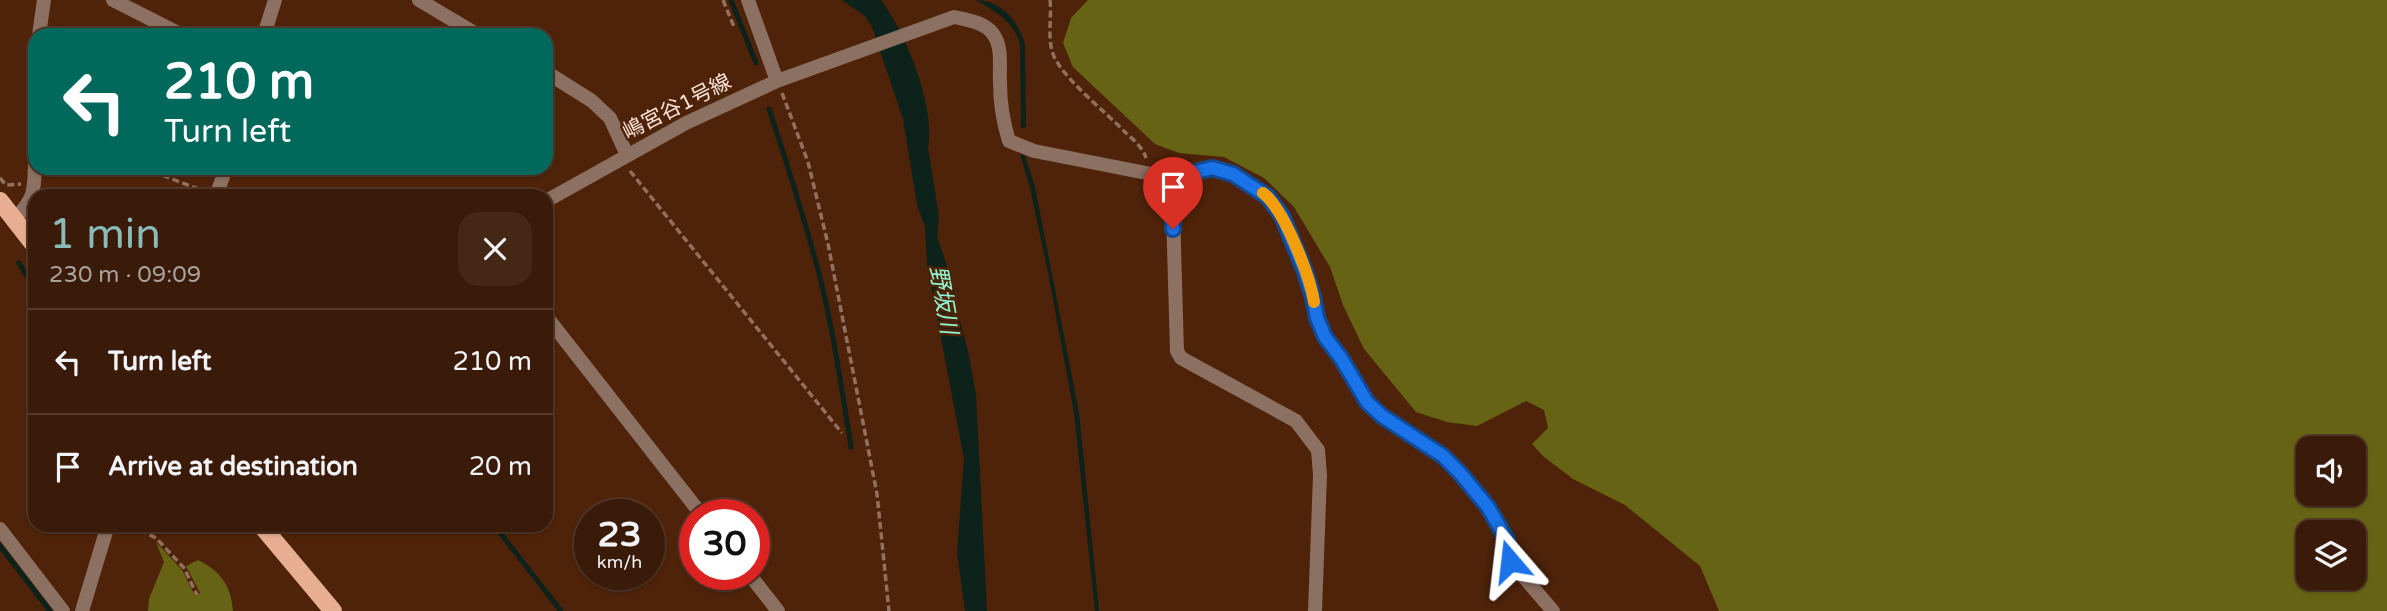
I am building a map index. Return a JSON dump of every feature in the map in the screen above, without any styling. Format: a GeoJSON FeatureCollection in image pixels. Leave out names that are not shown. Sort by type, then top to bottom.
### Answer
{"type":"FeatureCollection","features":[{"type":"Feature","properties":{"kind":"main road"},"geometry":{"type":"LineString","coordinates":[[0,201],[28,237]]}},
{"type":"Feature","properties":{"kind":"main road"},"geometry":{"type":"LineString","coordinates":[[267,532],[333,611]]}},
{"type":"Feature","properties":{"kind":"street"},"geometry":{"type":"LineString","coordinates":[[40,28],[44,0]]}},
{"type":"Feature","properties":{"kind":"street"},"geometry":{"type":"LineString","coordinates":[[113,0],[168,28]]}},
{"type":"Feature","properties":{"kind":"street"},"geometry":{"type":"LineString","coordinates":[[266,28],[275,0]]}},
{"type":"Feature","properties":{"kind":"street"},"geometry":{"type":"LineString","coordinates":[[419,0],[466,28]]}},
{"type":"Feature","properties":{"kind":"street"},"geometry":{"type":"LineString","coordinates":[[748,0],[777,81]]}},
{"type":"Feature","properties":{"kind":"street","name":"嶋宮谷1号線"},"geometry":{"type":"LineString","coordinates":[[553,197],[686,123],[777,81],[954,17],[977,22],[993,33],[1000,54],[1004,125],[1009,141],[1034,151],[1149,174]]}},
{"type":"Feature","properties":{"kind":"street"},"geometry":{"type":"LineString","coordinates":[[553,76],[592,101],[610,117],[624,157]]}},
{"type":"Feature","properties":{"kind":"street"},"geometry":{"type":"LineString","coordinates":[[1149,174],[1172,178],[1212,168],[1233,174],[1268,197],[1282,216],[1304,269],[1325,337],[1367,402],[1382,416],[1443,456],[1467,481],[1488,507],[1507,540],[1510,561],[1553,611]]}},
{"type":"Feature","properties":{"kind":"street"},"geometry":{"type":"LineString","coordinates":[[1172,178],[1177,351],[1181,358],[1296,421],[1318,450],[1320,475],[1315,611]]}},
{"type":"Feature","properties":{"kind":"street"},"geometry":{"type":"LineString","coordinates":[[15,219],[28,205]]}},
{"type":"Feature","properties":{"kind":"street"},"geometry":{"type":"LineString","coordinates":[[553,325],[689,499]]}},
{"type":"Feature","properties":{"kind":"street"},"geometry":{"type":"LineString","coordinates":[[0,529],[63,611]]}},
{"type":"Feature","properties":{"kind":"street"},"geometry":{"type":"LineString","coordinates":[[82,611],[106,532]]}},
{"type":"Feature","properties":{"kind":"street"},"geometry":{"type":"LineString","coordinates":[[762,590],[778,611]]}},
{"type":"Feature","properties":{"kind":"path"},"geometry":{"type":"LineString","coordinates":[[723,0],[734,27]]}},
{"type":"Feature","properties":{"kind":"path"},"geometry":{"type":"LineString","coordinates":[[1050,0],[1054,55],[1065,73],[1144,152],[1149,174]]}},
{"type":"Feature","properties":{"kind":"path"},"geometry":{"type":"LineString","coordinates":[[777,81],[808,162],[828,244],[877,494],[889,611]]}},
{"type":"Feature","properties":{"kind":"path"},"geometry":{"type":"LineString","coordinates":[[624,157],[842,433]]}},
{"type":"Feature","properties":{"kind":"path"},"geometry":{"type":"LineString","coordinates":[[161,175],[198,189]]}},
{"type":"Feature","properties":{"kind":"path"},"geometry":{"type":"LineString","coordinates":[[0,178],[6,185],[13,187],[25,181]]}},
{"type":"Feature","properties":{"kind":"path"},"geometry":{"type":"LineString","coordinates":[[144,532],[156,538],[184,568],[197,595]]}},
{"type":"Feature","properties":{"kind":"shaded area"},"geometry":{"type":"Polygon","coordinates":[[[1088,0],[2387,0],[2387,611],[1719,611],[1700,566],[1625,505],[1573,479],[1532,444],[1548,428],[1544,410],[1526,401],[1477,426],[1447,422],[1416,412],[1364,349],[1343,305],[1330,267],[1294,207],[1264,178],[1224,157],[1179,153],[1155,144],[1073,67],[1063,43],[1071,18],[1088,0]]]}},
{"type":"Feature","properties":{"kind":"shaded area"},"geometry":{"type":"Polygon","coordinates":[[[156,542],[182,570],[195,596],[200,593],[186,566],[198,560],[218,574],[227,586],[233,611],[148,611],[149,599],[164,562],[156,542]]]}},
{"type":"Feature","properties":{"kind":"water","name":"野坂川"},"geometry":{"type":"Polygon","coordinates":[[[842,0],[881,0],[909,50],[923,92],[939,217],[937,236],[955,291],[976,395],[987,611],[965,611],[957,553],[964,459],[927,265],[925,227],[917,205],[903,119],[872,27],[865,16],[842,0]]]}},
{"type":"Feature","properties":{"kind":"water"},"geometry":{"type":"Polygon","coordinates":[[[975,0],[1001,8],[1013,20],[1022,36],[1025,45],[1026,127],[1021,128],[1020,45],[1017,37],[1003,18],[975,0]]]}},
{"type":"Feature","properties":{"kind":"water"},"geometry":{"type":"Polygon","coordinates":[[[1020,154],[1025,156],[1035,187],[1079,413],[1099,611],[1095,611],[1074,413],[1048,272],[1020,154]]]}},
{"type":"Feature","properties":{"kind":"waterway"},"geometry":{"type":"LineString","coordinates":[[731,0],[756,63]]}},
{"type":"Feature","properties":{"kind":"waterway"},"geometry":{"type":"LineString","coordinates":[[769,109],[819,273],[851,447]]}},
{"type":"Feature","properties":{"kind":"waterway"},"geometry":{"type":"LineString","coordinates":[[19,263],[28,278]]}},
{"type":"Feature","properties":{"kind":"waterway"},"geometry":{"type":"LineString","coordinates":[[499,532],[561,611]]}},
{"type":"Feature","properties":{"kind":"waterway"},"geometry":{"type":"LineString","coordinates":[[0,546],[50,611]]}},
{"type":"Feature","properties":{"kind":"slow traffic"},"geometry":{"type":"LineString","coordinates":[[1263,193],[1282,216],[1304,269],[1314,302]]}},
{"type":"Feature","properties":{"kind":"route"},"geometry":{"type":"LineString","coordinates":[[1173,229],[1172,178],[1212,168],[1233,174],[1268,197],[1282,216],[1304,269],[1325,337],[1367,402],[1382,416],[1443,456],[1475,489],[1507,540],[1510,561]]}}]}
